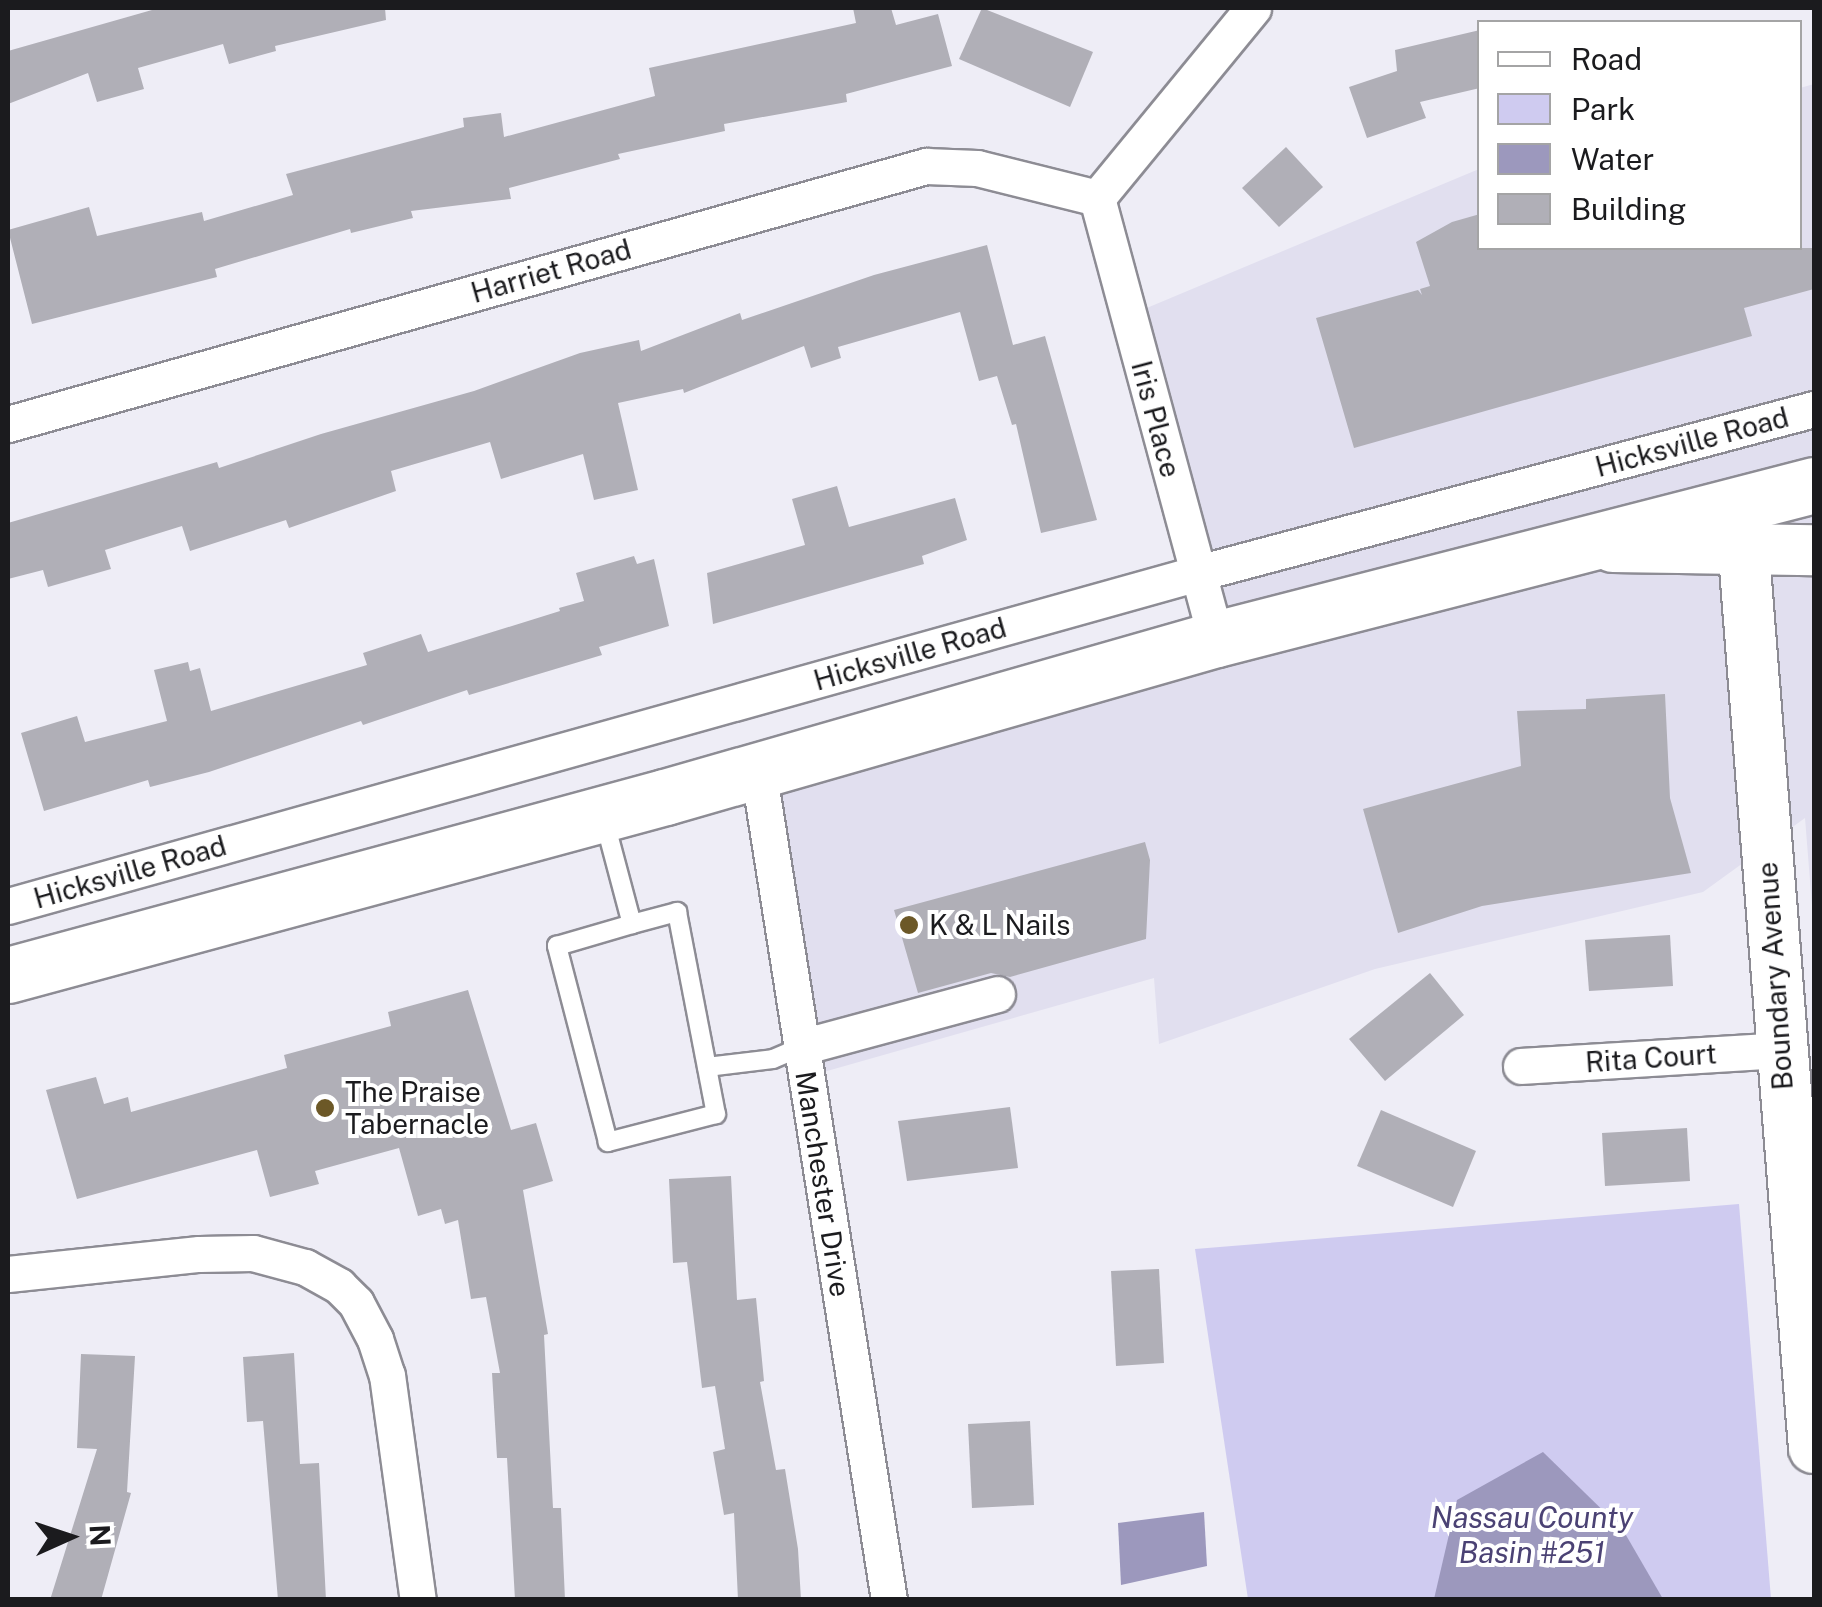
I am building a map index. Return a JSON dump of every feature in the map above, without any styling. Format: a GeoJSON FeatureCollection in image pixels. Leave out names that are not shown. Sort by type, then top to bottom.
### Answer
{"type":"FeatureCollection","features":[{"type":"Feature","properties":{"kind":"main road"},"geometry":{"type":"LineString","coordinates":[[8,975],[603,814],[1216,639],[1572,547],[1742,526],[1814,485]]}},
{"type":"Feature","properties":{"kind":"main road"},"geometry":{"type":"LineString","coordinates":[[1742,526],[1814,550]]}},
{"type":"Feature","properties":{"kind":"main road","name":"Boundary Avenue"},"geometry":{"type":"LineString","coordinates":[[1742,526],[1814,1448]]}},
{"type":"Feature","properties":{"kind":"street"},"geometry":{"type":"LineString","coordinates":[[1097,198],[1253,8]]}},
{"type":"Feature","properties":{"kind":"street","name":"Harriet Road"},"geometry":{"type":"LineString","coordinates":[[8,424],[926,166],[977,168],[1097,198]]}},
{"type":"Feature","properties":{"kind":"street","name":"Iris Place"},"geometry":{"type":"LineString","coordinates":[[1097,198],[1216,639]]}},
{"type":"Feature","properties":{"kind":"street","name":"Hicksville Road"},"geometry":{"type":"LineString","coordinates":[[8,906],[1198,573],[1814,409]]}},
{"type":"Feature","properties":{"kind":"street","name":"Manchester Drive"},"geometry":{"type":"LineString","coordinates":[[758,769],[889,1600]]}},
{"type":"Feature","properties":{"kind":"street"},"geometry":{"type":"LineString","coordinates":[[802,1048],[997,994]]}},
{"type":"Feature","properties":{"kind":"street","name":"Rita Court"},"geometry":{"type":"LineString","coordinates":[[1521,1066],[1780,1050]]}},
{"type":"Feature","properties":{"kind":"street"},"geometry":{"type":"LineString","coordinates":[[8,1274],[198,1254],[253,1254],[305,1268],[339,1286],[356,1303],[376,1339],[387,1375],[418,1600]]}},
{"type":"Feature","properties":{"kind":"lane"},"geometry":{"type":"LineString","coordinates":[[603,814],[632,924]]}},
{"type":"Feature","properties":{"kind":"lane"},"geometry":{"type":"LineString","coordinates":[[677,912],[716,1114],[608,1142],[556,946],[632,924],[677,912]]}},
{"type":"Feature","properties":{"kind":"lane"},"geometry":{"type":"LineString","coordinates":[[707,1066],[774,1059],[802,1048]]}},
{"type":"Feature","properties":{"kind":"shaded area"},"geometry":{"type":"Polygon","coordinates":[[[1814,84],[1814,931],[1805,818],[1703,892],[1375,969],[1159,1044],[1154,978],[813,1075],[773,791],[1239,660],[1142,310],[1477,170],[1477,250],[1802,250],[1802,87],[1814,84]]]}},
{"type":"Feature","properties":{"kind":"green space"},"geometry":{"type":"Polygon","coordinates":[[[1739,1204],[1771,1599],[1248,1599],[1195,1249],[1739,1204]]]}},
{"type":"Feature","properties":{"kind":"water","name":"Nassau County Basin #251"},"geometry":{"type":"Polygon","coordinates":[[[1543,1452],[1623,1530],[1663,1599],[1434,1599],[1457,1500],[1543,1452]]]}},
{"type":"Feature","properties":{"kind":"water"},"geometry":{"type":"Polygon","coordinates":[[[1204,1512],[1207,1566],[1121,1585],[1118,1523],[1204,1512]]]}},
{"type":"Feature","properties":{"kind":"building"},"geometry":{"type":"Polygon","coordinates":[[[159,8],[385,8],[386,20],[275,46],[276,51],[229,64],[223,44],[138,68],[144,89],[97,102],[88,73],[8,104],[8,51],[159,8]]]}},
{"type":"Feature","properties":{"kind":"building"},"geometry":{"type":"Polygon","coordinates":[[[853,8],[891,8],[896,25],[938,14],[952,66],[846,94],[847,102],[724,124],[725,131],[618,154],[620,159],[509,188],[511,199],[411,211],[413,218],[351,233],[350,229],[215,269],[217,277],[32,324],[8,230],[89,207],[97,236],[202,212],[204,221],[293,195],[286,174],[464,127],[463,118],[501,113],[504,137],[655,96],[649,68],[856,23],[853,8]]]}},
{"type":"Feature","properties":{"kind":"building"},"geometry":{"type":"Polygon","coordinates":[[[982,8],[1093,52],[1070,107],[959,59],[982,8]]]}},
{"type":"Feature","properties":{"kind":"building"},"geometry":{"type":"Polygon","coordinates":[[[1477,31],[1477,89],[1420,102],[1426,118],[1367,138],[1349,87],[1397,71],[1395,50],[1477,31]]]}},
{"type":"Feature","properties":{"kind":"building"},"geometry":{"type":"Polygon","coordinates":[[[1286,147],[1323,187],[1279,227],[1242,188],[1286,147]]]}},
{"type":"Feature","properties":{"kind":"building"},"geometry":{"type":"Polygon","coordinates":[[[1477,215],[1477,250],[1814,248],[1814,289],[1744,308],[1752,336],[1354,448],[1316,318],[1418,290],[1422,295],[1420,289],[1430,286],[1416,242],[1452,222],[1477,215]]]}},
{"type":"Feature","properties":{"kind":"building"},"geometry":{"type":"Polygon","coordinates":[[[987,245],[1013,345],[1045,336],[1097,520],[1041,533],[1016,424],[1012,425],[997,376],[979,381],[960,312],[838,347],[841,358],[811,368],[804,346],[684,393],[683,389],[618,403],[638,490],[594,500],[583,454],[501,479],[490,442],[391,471],[396,491],[289,528],[286,520],[190,551],[182,526],[105,550],[111,569],[48,587],[43,570],[8,579],[8,523],[217,462],[219,468],[321,434],[474,391],[580,353],[639,340],[641,351],[740,313],[742,320],[874,275],[987,245]]]}},
{"type":"Feature","properties":{"kind":"building"},"geometry":{"type":"Polygon","coordinates":[[[837,486],[849,527],[955,498],[967,540],[922,556],[924,564],[713,624],[707,573],[805,545],[792,499],[837,486]]]}},
{"type":"Feature","properties":{"kind":"building"},"geometry":{"type":"Polygon","coordinates":[[[634,556],[637,564],[654,559],[669,626],[599,647],[602,655],[469,695],[467,690],[363,725],[361,721],[209,772],[150,787],[148,780],[44,811],[21,733],[77,716],[85,742],[167,721],[154,670],[188,662],[190,671],[200,668],[211,711],[367,665],[363,653],[421,634],[428,652],[560,611],[559,608],[584,601],[576,573],[634,556]]]}},
{"type":"Feature","properties":{"kind":"building"},"geometry":{"type":"Polygon","coordinates":[[[1665,694],[1670,798],[1691,873],[1482,906],[1398,933],[1363,809],[1521,766],[1517,711],[1586,709],[1586,699],[1665,694]]]}},
{"type":"Feature","properties":{"kind":"building"},"geometry":{"type":"Polygon","coordinates":[[[1145,842],[1150,860],[1146,939],[1010,977],[991,973],[918,993],[894,910],[1145,842]]]}},
{"type":"Feature","properties":{"kind":"building"},"geometry":{"type":"Polygon","coordinates":[[[1670,935],[1673,986],[1589,991],[1585,940],[1670,935]]]}},
{"type":"Feature","properties":{"kind":"building"},"geometry":{"type":"Polygon","coordinates":[[[1430,973],[1464,1015],[1385,1081],[1349,1039],[1430,973]]]}},
{"type":"Feature","properties":{"kind":"building","name":"The Praise Tabernacle"},"geometry":{"type":"Polygon","coordinates":[[[468,990],[511,1130],[536,1123],[553,1181],[523,1190],[548,1334],[544,1335],[553,1508],[561,1508],[565,1600],[515,1600],[507,1458],[497,1458],[492,1373],[500,1373],[486,1297],[471,1299],[458,1220],[445,1224],[441,1209],[418,1216],[399,1148],[315,1171],[319,1184],[270,1197],[257,1150],[77,1199],[46,1090],[96,1077],[104,1104],[128,1097],[131,1112],[287,1068],[284,1055],[391,1026],[388,1012],[468,990]]]}},
{"type":"Feature","properties":{"kind":"building"},"geometry":{"type":"Polygon","coordinates":[[[1010,1107],[1018,1168],[907,1181],[898,1121],[1010,1107]]]}},
{"type":"Feature","properties":{"kind":"building"},"geometry":{"type":"Polygon","coordinates":[[[1381,1110],[1476,1151],[1453,1207],[1357,1166],[1381,1110]]]}},
{"type":"Feature","properties":{"kind":"building"},"geometry":{"type":"Polygon","coordinates":[[[1687,1128],[1690,1181],[1605,1186],[1602,1133],[1687,1128]]]}},
{"type":"Feature","properties":{"kind":"building"},"geometry":{"type":"Polygon","coordinates":[[[731,1176],[737,1300],[756,1298],[764,1381],[760,1382],[776,1470],[785,1469],[798,1549],[801,1600],[738,1600],[734,1513],[724,1515],[713,1452],[725,1449],[715,1386],[702,1388],[687,1262],[673,1263],[669,1179],[731,1176]]]}},
{"type":"Feature","properties":{"kind":"building"},"geometry":{"type":"Polygon","coordinates":[[[1159,1269],[1164,1363],[1116,1366],[1111,1271],[1159,1269]]]}},
{"type":"Feature","properties":{"kind":"building"},"geometry":{"type":"Polygon","coordinates":[[[294,1353],[300,1464],[319,1463],[326,1600],[278,1600],[263,1421],[247,1422],[243,1357],[294,1353]]]}},
{"type":"Feature","properties":{"kind":"building"},"geometry":{"type":"Polygon","coordinates":[[[81,1354],[135,1356],[127,1492],[131,1493],[101,1600],[50,1600],[97,1449],[77,1448],[81,1354]]]}},
{"type":"Feature","properties":{"kind":"building"},"geometry":{"type":"Polygon","coordinates":[[[1030,1421],[1034,1505],[972,1508],[968,1424],[1030,1421]]]}},
{"type":"Feature","properties":{"kind":"place","name":"K & L Nails"},"geometry":{"type":"Point","coordinates":[909,925]}},
{"type":"Feature","properties":{"kind":"place","name":"The Praise Tabernacle"},"geometry":{"type":"Point","coordinates":[325,1108]}}]}
